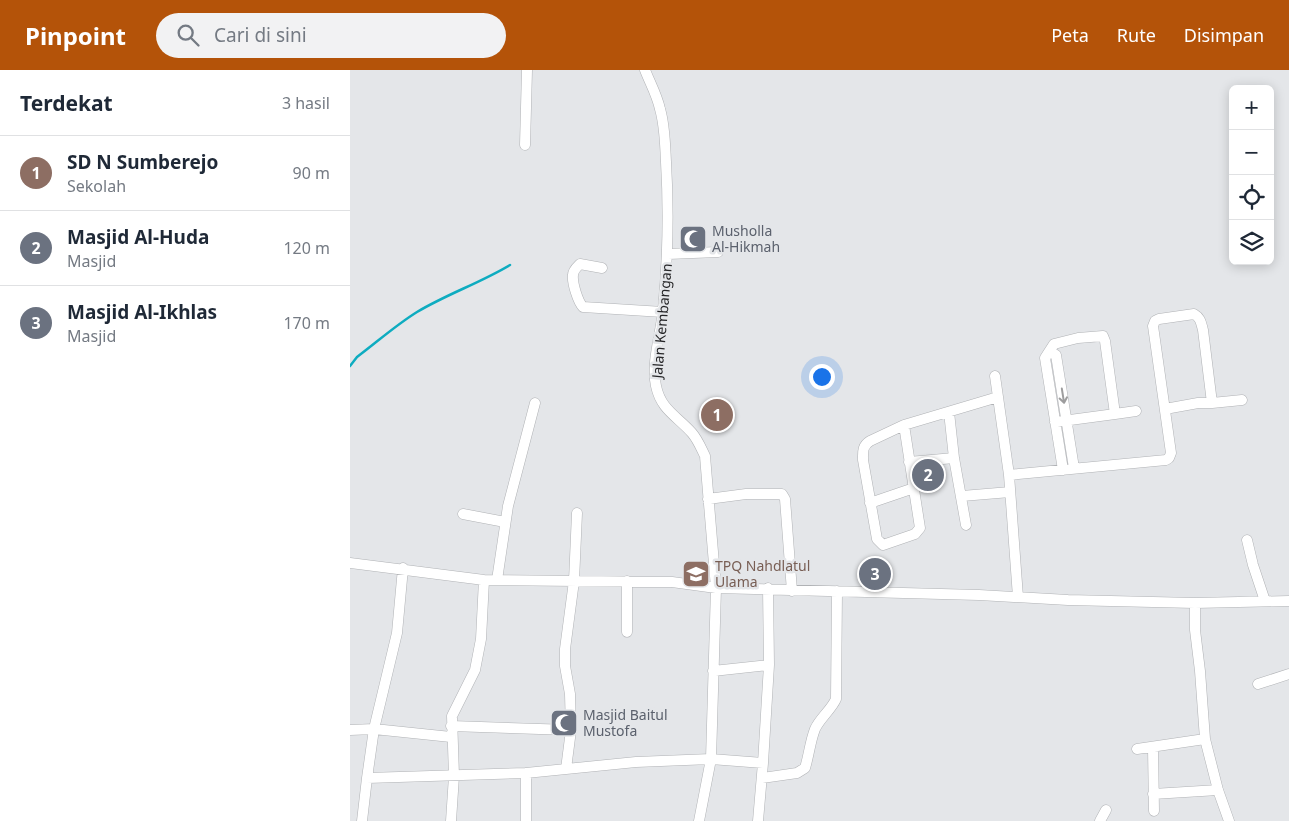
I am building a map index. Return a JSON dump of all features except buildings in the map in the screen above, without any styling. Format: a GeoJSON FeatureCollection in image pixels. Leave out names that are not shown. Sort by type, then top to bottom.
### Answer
{"type":"FeatureCollection","features":[{"type":"Feature","properties":{"kind":"street"},"geometry":{"type":"LineString","coordinates":[[525,145],[527,70]]}},
{"type":"Feature","properties":{"kind":"street","name":"Jalan Kembangan"},"geometry":{"type":"LineString","coordinates":[[645,70],[661,109],[669,204],[668,254],[663,312],[655,366],[656,383],[659,398],[669,412],[699,442],[705,456],[716,588],[711,759],[699,821]]}},
{"type":"Feature","properties":{"kind":"street"},"geometry":{"type":"LineString","coordinates":[[668,254],[718,252]]}},
{"type":"Feature","properties":{"kind":"street"},"geometry":{"type":"LineString","coordinates":[[602,268],[580,264],[575,268],[573,275],[578,302],[583,308],[663,312]]}},
{"type":"Feature","properties":{"kind":"street"},"geometry":{"type":"LineString","coordinates":[[1009,475],[1168,459],[1171,453],[1153,326],[1155,321],[1159,319],[1194,314],[1198,316],[1203,330],[1212,403]]}},
{"type":"Feature","properties":{"kind":"street"},"geometry":{"type":"LineString","coordinates":[[1063,470],[1045,358],[1054,344],[1078,338],[1103,336],[1113,388],[1115,414]]}},
{"type":"Feature","properties":{"kind":"street"},"geometry":{"type":"LineString","coordinates":[[1050,352],[1056,355],[1074,468]]}},
{"type":"Feature","properties":{"kind":"street"},"geometry":{"type":"LineString","coordinates":[[995,376],[1009,475],[1018,597]]}},
{"type":"Feature","properties":{"kind":"street"},"geometry":{"type":"LineString","coordinates":[[904,425],[920,525],[919,531],[885,545],[880,544],[877,539],[863,460],[865,444],[904,425],[998,397]]}},
{"type":"Feature","properties":{"kind":"street"},"geometry":{"type":"LineString","coordinates":[[1165,409],[1242,400]]}},
{"type":"Feature","properties":{"kind":"street"},"geometry":{"type":"LineString","coordinates":[[497,580],[508,506],[534,403]]}},
{"type":"Feature","properties":{"kind":"street"},"geometry":{"type":"LineString","coordinates":[[1055,422],[1136,411]]}},
{"type":"Feature","properties":{"kind":"street"},"geometry":{"type":"LineString","coordinates":[[949,412],[954,458],[966,525]]}},
{"type":"Feature","properties":{"kind":"street"},"geometry":{"type":"LineString","coordinates":[[909,462],[954,458]]}},
{"type":"Feature","properties":{"kind":"street"},"geometry":{"type":"LineString","coordinates":[[870,503],[914,488]]}},
{"type":"Feature","properties":{"kind":"street"},"geometry":{"type":"LineString","coordinates":[[962,496],[1010,492]]}},
{"type":"Feature","properties":{"kind":"street"},"geometry":{"type":"LineString","coordinates":[[708,498],[746,494],[782,494],[785,499],[792,591]]}},
{"type":"Feature","properties":{"kind":"street"},"geometry":{"type":"LineString","coordinates":[[566,769],[571,730],[570,694],[565,666],[565,649],[574,581],[576,513]]}},
{"type":"Feature","properties":{"kind":"street"},"geometry":{"type":"LineString","coordinates":[[463,514],[505,522]]}},
{"type":"Feature","properties":{"kind":"street"},"geometry":{"type":"LineString","coordinates":[[1247,540],[1265,601]]}},
{"type":"Feature","properties":{"kind":"street"},"geometry":{"type":"LineString","coordinates":[[350,563],[404,568],[484,580],[672,582],[716,588],[768,588],[792,591],[1068,600],[1289,601]]}},
{"type":"Feature","properties":{"kind":"street"},"geometry":{"type":"LineString","coordinates":[[362,821],[374,729],[397,633],[404,568]]}},
{"type":"Feature","properties":{"kind":"street"},"geometry":{"type":"LineString","coordinates":[[452,821],[454,776],[451,732],[452,716],[470,682],[478,653],[481,639],[484,580]]}},
{"type":"Feature","properties":{"kind":"street"},"geometry":{"type":"LineString","coordinates":[[626,581],[627,632]]}},
{"type":"Feature","properties":{"kind":"street"},"geometry":{"type":"LineString","coordinates":[[758,821],[769,665],[768,588]]}},
{"type":"Feature","properties":{"kind":"street"},"geometry":{"type":"LineString","coordinates":[[762,778],[797,773],[805,768],[810,742],[816,726],[836,699],[837,591]]}},
{"type":"Feature","properties":{"kind":"street"},"geometry":{"type":"LineString","coordinates":[[1195,602],[1195,630],[1205,739],[1218,790],[1229,821]]}},
{"type":"Feature","properties":{"kind":"street"},"geometry":{"type":"LineString","coordinates":[[713,671],[769,665]]}},
{"type":"Feature","properties":{"kind":"street"},"geometry":{"type":"LineString","coordinates":[[1258,684],[1289,674]]}},
{"type":"Feature","properties":{"kind":"street"},"geometry":{"type":"LineString","coordinates":[[350,730],[451,732],[571,730]]}},
{"type":"Feature","properties":{"kind":"street"},"geometry":{"type":"LineString","coordinates":[[1137,749],[1205,739]]}},
{"type":"Feature","properties":{"kind":"street"},"geometry":{"type":"LineString","coordinates":[[1153,748],[1154,811]]}},
{"type":"Feature","properties":{"kind":"street"},"geometry":{"type":"LineString","coordinates":[[368,778],[526,773],[636,762],[711,759],[763,763]]}},
{"type":"Feature","properties":{"kind":"street"},"geometry":{"type":"LineString","coordinates":[[526,773],[526,821]]}},
{"type":"Feature","properties":{"kind":"street"},"geometry":{"type":"LineString","coordinates":[[1153,794],[1218,790]]}},
{"type":"Feature","properties":{"kind":"street"},"geometry":{"type":"LineString","coordinates":[[1100,821],[1106,810]]}},
{"type":"Feature","properties":{"kind":"waterway"},"geometry":{"type":"LineString","coordinates":[[350,366],[357,357],[417,312],[510,265]]}},
{"type":"Feature","properties":{"kind":"place","name":"Musholla Al-Hikmah"},"geometry":{"type":"Point","coordinates":[693,239]}},
{"type":"Feature","properties":{"kind":"place","name":"SD N Sumberejo"},"geometry":{"type":"Point","coordinates":[717,415]}},
{"type":"Feature","properties":{"kind":"place","name":"Masjid Al-Huda"},"geometry":{"type":"Point","coordinates":[928,475]}},
{"type":"Feature","properties":{"kind":"place","name":"TPQ Nahdlatul Ulama"},"geometry":{"type":"Point","coordinates":[696,574]}},
{"type":"Feature","properties":{"kind":"place","name":"Masjid Al-Ikhlas"},"geometry":{"type":"Point","coordinates":[875,574]}},
{"type":"Feature","properties":{"kind":"place","name":"Masjid Baitul Mustofa"},"geometry":{"type":"Point","coordinates":[564,723]}}]}
